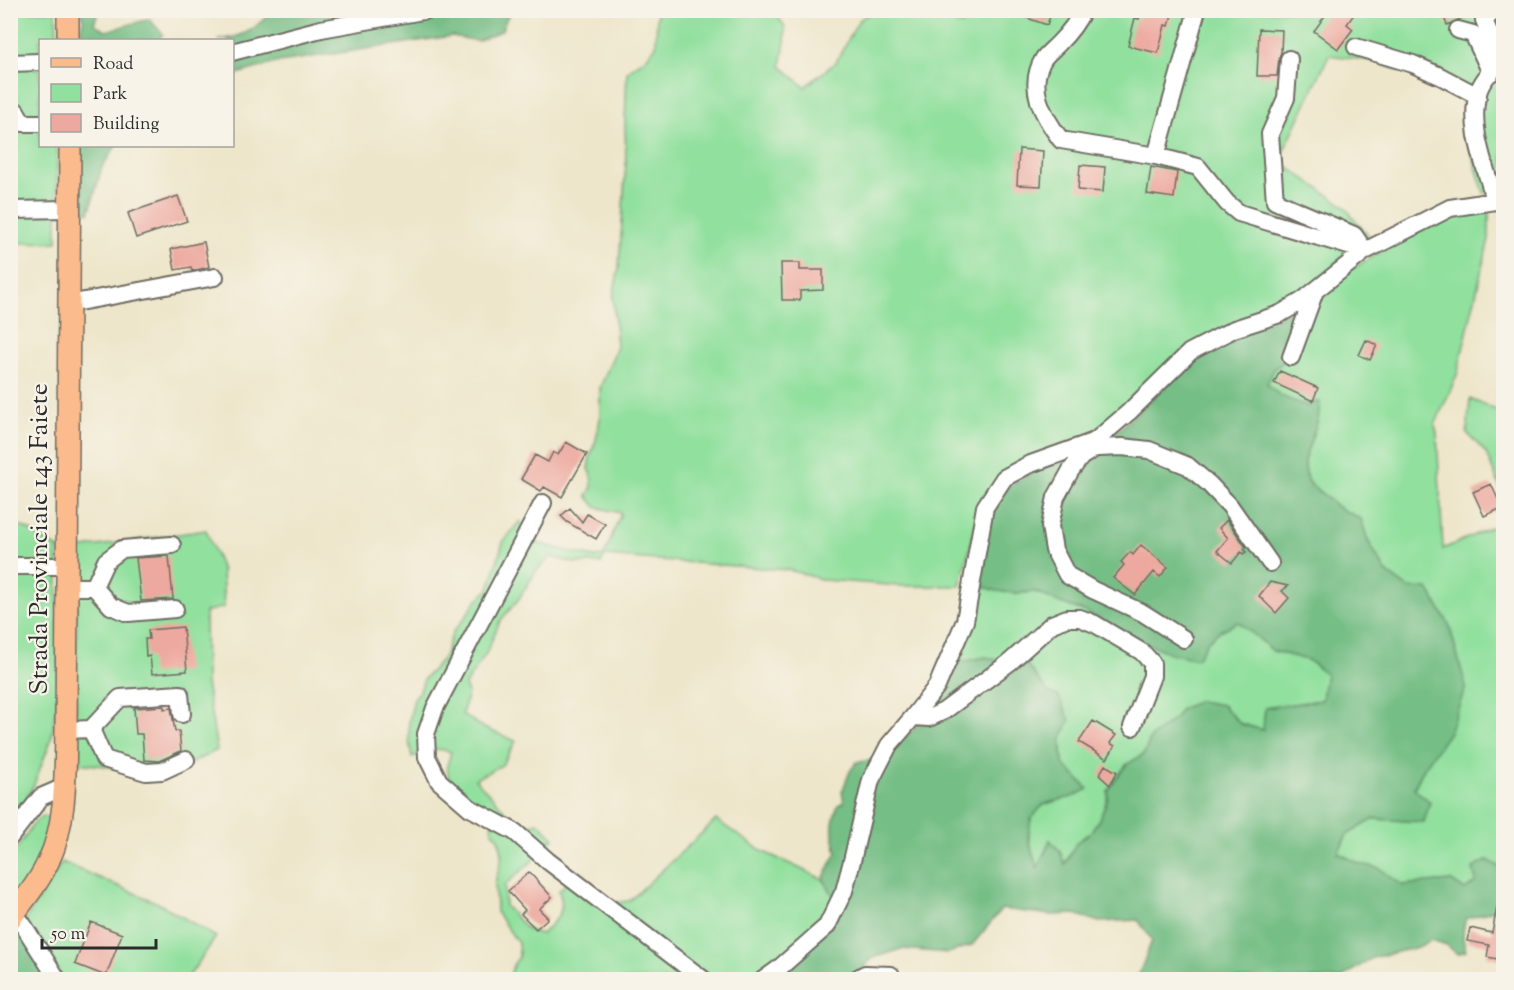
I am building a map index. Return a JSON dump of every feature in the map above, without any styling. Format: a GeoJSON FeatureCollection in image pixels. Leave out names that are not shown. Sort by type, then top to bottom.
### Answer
{"type":"FeatureCollection","features":[{"type":"Feature","properties":{"kind":"main road"},"geometry":{"type":"LineString","coordinates":[[68,10],[68,39]]}},
{"type":"Feature","properties":{"kind":"main road","name":"Strada Provinciale 143 Faiete"},"geometry":{"type":"LineString","coordinates":[[12,916],[49,861],[62,812],[64,787],[70,147]]}},
{"type":"Feature","properties":{"kind":"street"},"geometry":{"type":"LineString","coordinates":[[234,51],[321,29],[428,10]]}},
{"type":"Feature","properties":{"kind":"street"},"geometry":{"type":"LineString","coordinates":[[1083,10],[1064,38],[1045,57],[1037,76],[1038,98],[1046,120],[1060,140],[1156,156],[1198,167],[1227,203],[1239,213],[1365,251]]}},
{"type":"Feature","properties":{"kind":"street"},"geometry":{"type":"LineString","coordinates":[[1156,156],[1197,10]]}},
{"type":"Feature","properties":{"kind":"street"},"geometry":{"type":"LineString","coordinates":[[1495,10],[1484,20],[1498,62]]}},
{"type":"Feature","properties":{"kind":"street"},"geometry":{"type":"LineString","coordinates":[[1458,30],[1473,34],[1498,62]]}},
{"type":"Feature","properties":{"kind":"street"},"geometry":{"type":"LineString","coordinates":[[1356,47],[1413,64],[1478,96]]}},
{"type":"Feature","properties":{"kind":"street"},"geometry":{"type":"LineString","coordinates":[[1289,59],[1286,98],[1270,134],[1275,201],[1354,235],[1365,251]]}},
{"type":"Feature","properties":{"kind":"street"},"geometry":{"type":"LineString","coordinates":[[10,63],[39,62]]}},
{"type":"Feature","properties":{"kind":"street"},"geometry":{"type":"LineString","coordinates":[[1184,639],[1143,613],[1067,575],[1054,550],[1050,526],[1056,497],[1071,470],[1081,458],[1190,352],[1234,329],[1280,314],[1302,301],[1365,251],[1450,208],[1499,202],[1476,134],[1474,115],[1479,88],[1498,62]]}},
{"type":"Feature","properties":{"kind":"street"},"geometry":{"type":"LineString","coordinates":[[16,111],[23,123],[39,123]]}},
{"type":"Feature","properties":{"kind":"street"},"geometry":{"type":"LineString","coordinates":[[10,210],[69,209]]}},
{"type":"Feature","properties":{"kind":"street"},"geometry":{"type":"LineString","coordinates":[[68,304],[215,277]]}},
{"type":"Feature","properties":{"kind":"street"},"geometry":{"type":"LineString","coordinates":[[1291,357],[1316,290]]}},
{"type":"Feature","properties":{"kind":"street"},"geometry":{"type":"LineString","coordinates":[[763,980],[827,926],[844,891],[871,780],[889,745],[937,686],[965,621],[986,507],[1004,478],[1028,465],[1096,444],[1149,450],[1188,466],[1209,484],[1230,506],[1270,564]]}},
{"type":"Feature","properties":{"kind":"street"},"geometry":{"type":"LineString","coordinates":[[543,502],[435,708],[426,734],[427,757],[439,782],[470,808],[515,832],[548,861],[704,980]]}},
{"type":"Feature","properties":{"kind":"street"},"geometry":{"type":"LineString","coordinates":[[94,587],[106,561],[122,549],[172,545]]}},
{"type":"Feature","properties":{"kind":"street"},"geometry":{"type":"LineString","coordinates":[[17,566],[67,577],[94,587],[111,606],[128,613],[175,609]]}},
{"type":"Feature","properties":{"kind":"street"},"geometry":{"type":"LineString","coordinates":[[914,717],[929,718],[944,711],[1010,662],[1052,624],[1067,618],[1080,618],[1095,624],[1142,652],[1152,663],[1152,676],[1132,727]]}},
{"type":"Feature","properties":{"kind":"street"},"geometry":{"type":"LineString","coordinates":[[66,730],[91,729],[120,698],[180,694],[182,714]]}},
{"type":"Feature","properties":{"kind":"street"},"geometry":{"type":"LineString","coordinates":[[91,729],[104,759],[146,772],[162,771],[186,760]]}},
{"type":"Feature","properties":{"kind":"street"},"geometry":{"type":"LineString","coordinates":[[10,837],[40,797],[64,787]]}},
{"type":"Feature","properties":{"kind":"street"},"geometry":{"type":"LineString","coordinates":[[12,916],[22,923],[58,980]]}},
{"type":"Feature","properties":{"kind":"street"},"geometry":{"type":"LineString","coordinates":[[854,980],[865,974],[891,975]]}},
{"type":"Feature","properties":{"kind":"green space"},"geometry":{"type":"Polygon","coordinates":[[[971,10],[1503,11],[1503,195],[1484,193],[1469,144],[1462,100],[1420,78],[1374,61],[1329,55],[1279,161],[1343,205],[1372,240],[1342,257],[1304,293],[1134,397],[1095,431],[983,496],[960,586],[902,586],[824,580],[789,570],[605,556],[601,563],[574,563],[551,557],[536,571],[518,600],[500,621],[487,652],[465,685],[468,693],[462,714],[484,728],[516,741],[502,765],[475,779],[511,819],[530,826],[538,822],[554,838],[505,885],[505,906],[528,930],[542,934],[559,915],[562,905],[559,891],[567,882],[593,905],[629,901],[716,820],[762,851],[823,879],[843,911],[772,980],[509,979],[513,965],[519,957],[518,943],[496,912],[495,882],[502,852],[498,837],[492,831],[490,815],[449,782],[447,766],[451,752],[435,749],[412,757],[409,722],[414,698],[420,691],[424,679],[444,657],[453,632],[476,601],[489,589],[503,542],[520,521],[537,543],[595,557],[604,556],[621,513],[596,507],[587,496],[592,487],[591,472],[588,469],[600,419],[600,388],[617,347],[613,297],[619,267],[626,162],[627,72],[646,58],[656,46],[657,11],[774,11],[785,27],[781,66],[805,87],[836,62],[859,20],[873,11],[914,11],[962,25],[971,10]]]}},
{"type":"Feature","properties":{"kind":"green space"},"geometry":{"type":"Polygon","coordinates":[[[10,11],[56,11],[57,39],[39,39],[39,147],[57,147],[57,242],[11,243],[10,11]]]}},
{"type":"Feature","properties":{"kind":"green space"},"geometry":{"type":"Polygon","coordinates":[[[82,11],[99,11],[94,23],[106,31],[149,19],[163,34],[159,39],[79,39],[82,11]]]}},
{"type":"Feature","properties":{"kind":"green space"},"geometry":{"type":"Polygon","coordinates":[[[272,11],[510,11],[501,31],[477,41],[452,36],[279,62],[234,75],[234,39],[224,39],[248,32],[272,11]]]}},
{"type":"Feature","properties":{"kind":"green space"},"geometry":{"type":"Polygon","coordinates":[[[80,147],[115,147],[102,167],[89,213],[81,209],[80,147]]]}},
{"type":"Feature","properties":{"kind":"green space"},"geometry":{"type":"Polygon","coordinates":[[[1489,209],[1489,239],[1457,375],[1435,425],[1443,549],[1503,522],[1503,869],[1488,860],[1476,882],[1465,890],[1452,881],[1402,885],[1379,868],[1360,864],[1338,853],[1347,835],[1374,819],[1424,822],[1414,789],[1424,768],[1408,588],[1386,572],[1368,541],[1361,519],[1339,508],[1307,481],[1304,460],[1318,420],[1315,402],[1309,406],[1291,400],[1281,396],[1267,384],[1275,368],[1283,362],[1303,312],[1351,269],[1447,214],[1489,209]]]}},
{"type":"Feature","properties":{"kind":"green space"},"geometry":{"type":"Polygon","coordinates":[[[1290,312],[1303,312],[1283,362],[1275,368],[1267,384],[1281,396],[1296,402],[1308,406],[1320,402],[1318,420],[1304,460],[1307,481],[1339,508],[1361,519],[1368,541],[1386,572],[1408,588],[1428,589],[1449,624],[1466,687],[1449,732],[1424,768],[1414,788],[1430,802],[1424,822],[1374,819],[1347,835],[1338,853],[1360,864],[1379,868],[1402,885],[1452,881],[1465,890],[1476,882],[1473,868],[1488,860],[1503,869],[1503,909],[1466,919],[1463,935],[1466,951],[1457,954],[1447,945],[1431,940],[1418,947],[1372,958],[1341,979],[1136,979],[1152,940],[1138,920],[1099,922],[1075,914],[1051,915],[1002,909],[972,945],[948,953],[902,949],[873,958],[858,972],[856,979],[772,980],[843,911],[823,879],[837,852],[833,823],[838,805],[844,802],[842,792],[850,771],[857,762],[869,761],[899,743],[917,726],[930,723],[929,708],[948,674],[961,662],[986,657],[1000,661],[1025,662],[1047,691],[1059,697],[1070,720],[1061,740],[1063,764],[1088,789],[1072,797],[1043,805],[1031,819],[1028,838],[1037,868],[1050,840],[1060,851],[1065,865],[1077,842],[1091,832],[1101,816],[1108,791],[1126,765],[1144,754],[1151,737],[1175,718],[1181,709],[1199,701],[1222,705],[1241,724],[1263,730],[1265,708],[1322,700],[1326,674],[1308,660],[1273,651],[1238,622],[1220,631],[1208,641],[1197,659],[1170,653],[1086,612],[1036,592],[997,591],[979,585],[994,505],[1010,485],[1068,455],[1088,462],[1102,455],[1106,442],[1194,359],[1218,342],[1290,312]]]}},
{"type":"Feature","properties":{"kind":"green space"},"geometry":{"type":"Polygon","coordinates":[[[1470,399],[1503,413],[1503,495],[1486,453],[1467,433],[1470,399]]]}},
{"type":"Feature","properties":{"kind":"green space"},"geometry":{"type":"Polygon","coordinates":[[[11,522],[58,548],[58,693],[51,740],[33,787],[11,824],[11,522]]]}},
{"type":"Feature","properties":{"kind":"green space"},"geometry":{"type":"Polygon","coordinates":[[[206,530],[222,570],[224,607],[205,612],[206,683],[217,750],[165,776],[78,763],[77,549],[206,530]]]}},
{"type":"Feature","properties":{"kind":"green space"},"geometry":{"type":"Polygon","coordinates":[[[979,585],[997,591],[1036,592],[1086,612],[1208,641],[1237,621],[1273,651],[1308,660],[1326,674],[1322,700],[1265,708],[1263,730],[1241,724],[1222,705],[1199,701],[1181,709],[1175,718],[1151,737],[1144,754],[1126,765],[1108,791],[1101,816],[1091,832],[1077,842],[1064,865],[1050,840],[1037,869],[1029,834],[1032,818],[1036,811],[1047,803],[1072,797],[1063,764],[1059,697],[1047,691],[1025,662],[1000,661],[986,657],[961,662],[979,585]]]}},
{"type":"Feature","properties":{"kind":"green space"},"geometry":{"type":"Polygon","coordinates":[[[43,816],[51,819],[46,844],[37,866],[11,907],[11,857],[36,820],[43,816]]]}},
{"type":"Feature","properties":{"kind":"green space"},"geometry":{"type":"Polygon","coordinates":[[[62,862],[160,904],[216,937],[187,979],[52,980],[19,930],[62,862]]]}},
{"type":"Feature","properties":{"kind":"green space"},"geometry":{"type":"Polygon","coordinates":[[[10,923],[19,930],[51,979],[11,979],[10,923]]]}},
{"type":"Feature","properties":{"kind":"building"},"geometry":{"type":"Polygon","coordinates":[[[1011,10],[1052,10],[1047,25],[1010,12],[1011,10]]]}},
{"type":"Feature","properties":{"kind":"building"},"geometry":{"type":"Polygon","coordinates":[[[1142,10],[1173,10],[1169,26],[1165,25],[1158,53],[1128,46],[1135,18],[1139,19],[1142,10]]]}},
{"type":"Feature","properties":{"kind":"building"},"geometry":{"type":"Polygon","coordinates":[[[1329,10],[1357,10],[1347,24],[1353,29],[1338,49],[1314,31],[1329,10]]]}},
{"type":"Feature","properties":{"kind":"building"},"geometry":{"type":"Polygon","coordinates":[[[1441,10],[1479,10],[1447,25],[1441,10]]]}},
{"type":"Feature","properties":{"kind":"building"},"geometry":{"type":"Polygon","coordinates":[[[1259,29],[1282,30],[1277,76],[1257,76],[1259,29]]]}},
{"type":"Feature","properties":{"kind":"building"},"geometry":{"type":"Polygon","coordinates":[[[1019,149],[1043,151],[1041,186],[1017,185],[1019,149]]]}},
{"type":"Feature","properties":{"kind":"building"},"geometry":{"type":"Polygon","coordinates":[[[1080,165],[1105,167],[1103,192],[1078,190],[1080,165]]]}},
{"type":"Feature","properties":{"kind":"building"},"geometry":{"type":"Polygon","coordinates":[[[1151,167],[1177,172],[1174,198],[1147,194],[1151,167]]]}},
{"type":"Feature","properties":{"kind":"building"},"geometry":{"type":"Polygon","coordinates":[[[178,196],[187,221],[136,238],[128,213],[178,196]]]}},
{"type":"Feature","properties":{"kind":"building"},"geometry":{"type":"Polygon","coordinates":[[[204,242],[209,267],[192,271],[191,267],[175,270],[171,249],[204,242]]]}},
{"type":"Feature","properties":{"kind":"building"},"geometry":{"type":"Polygon","coordinates":[[[781,263],[800,263],[800,270],[823,270],[823,290],[800,291],[800,300],[782,300],[781,263]]]}},
{"type":"Feature","properties":{"kind":"building"},"geometry":{"type":"Polygon","coordinates":[[[1366,340],[1377,345],[1370,360],[1359,355],[1366,340]]]}},
{"type":"Feature","properties":{"kind":"building"},"geometry":{"type":"Polygon","coordinates":[[[1280,371],[1318,388],[1313,401],[1274,383],[1280,371]]]}},
{"type":"Feature","properties":{"kind":"building"},"geometry":{"type":"Polygon","coordinates":[[[566,442],[587,454],[562,497],[544,487],[541,491],[521,479],[535,455],[548,462],[553,452],[558,455],[566,442]]]}},
{"type":"Feature","properties":{"kind":"building"},"geometry":{"type":"Polygon","coordinates":[[[1491,484],[1502,508],[1484,516],[1473,492],[1491,484]]]}},
{"type":"Feature","properties":{"kind":"building"},"geometry":{"type":"Polygon","coordinates":[[[570,508],[582,522],[587,514],[605,524],[596,539],[561,516],[570,508]]]}},
{"type":"Feature","properties":{"kind":"building"},"geometry":{"type":"Polygon","coordinates":[[[1227,520],[1246,547],[1244,549],[1246,552],[1243,554],[1241,552],[1232,563],[1217,551],[1228,538],[1219,528],[1227,520]]]}},
{"type":"Feature","properties":{"kind":"building"},"geometry":{"type":"Polygon","coordinates":[[[1141,545],[1168,567],[1160,577],[1154,572],[1135,595],[1113,578],[1124,565],[1121,562],[1130,552],[1133,555],[1141,545]]]}},
{"type":"Feature","properties":{"kind":"building"},"geometry":{"type":"Polygon","coordinates":[[[169,556],[173,599],[141,601],[136,558],[169,556]]]}},
{"type":"Feature","properties":{"kind":"building"},"geometry":{"type":"Polygon","coordinates":[[[1270,582],[1288,586],[1282,591],[1289,598],[1276,613],[1259,596],[1270,582]]]}},
{"type":"Feature","properties":{"kind":"building"},"geometry":{"type":"Polygon","coordinates":[[[183,627],[187,671],[152,674],[150,656],[146,657],[145,639],[149,639],[148,630],[183,627]]]}},
{"type":"Feature","properties":{"kind":"building"},"geometry":{"type":"Polygon","coordinates":[[[164,706],[164,709],[171,708],[175,731],[179,731],[181,751],[159,761],[144,760],[142,734],[136,734],[134,708],[164,706]]]}},
{"type":"Feature","properties":{"kind":"building"},"geometry":{"type":"Polygon","coordinates":[[[1093,721],[1116,735],[1110,743],[1115,746],[1107,759],[1079,742],[1093,721]]]}},
{"type":"Feature","properties":{"kind":"building"},"geometry":{"type":"Polygon","coordinates":[[[1105,765],[1117,772],[1110,785],[1099,775],[1105,765]]]}},
{"type":"Feature","properties":{"kind":"building"},"geometry":{"type":"Polygon","coordinates":[[[529,872],[552,897],[539,909],[548,918],[536,929],[521,914],[525,910],[508,891],[529,872]]]}},
{"type":"Feature","properties":{"kind":"building"},"geometry":{"type":"Polygon","coordinates":[[[1498,902],[1503,903],[1503,960],[1487,957],[1489,945],[1467,941],[1470,928],[1492,933],[1498,902]]]}},
{"type":"Feature","properties":{"kind":"building"},"geometry":{"type":"Polygon","coordinates":[[[91,922],[122,934],[106,976],[75,964],[91,922]]]}}]}
